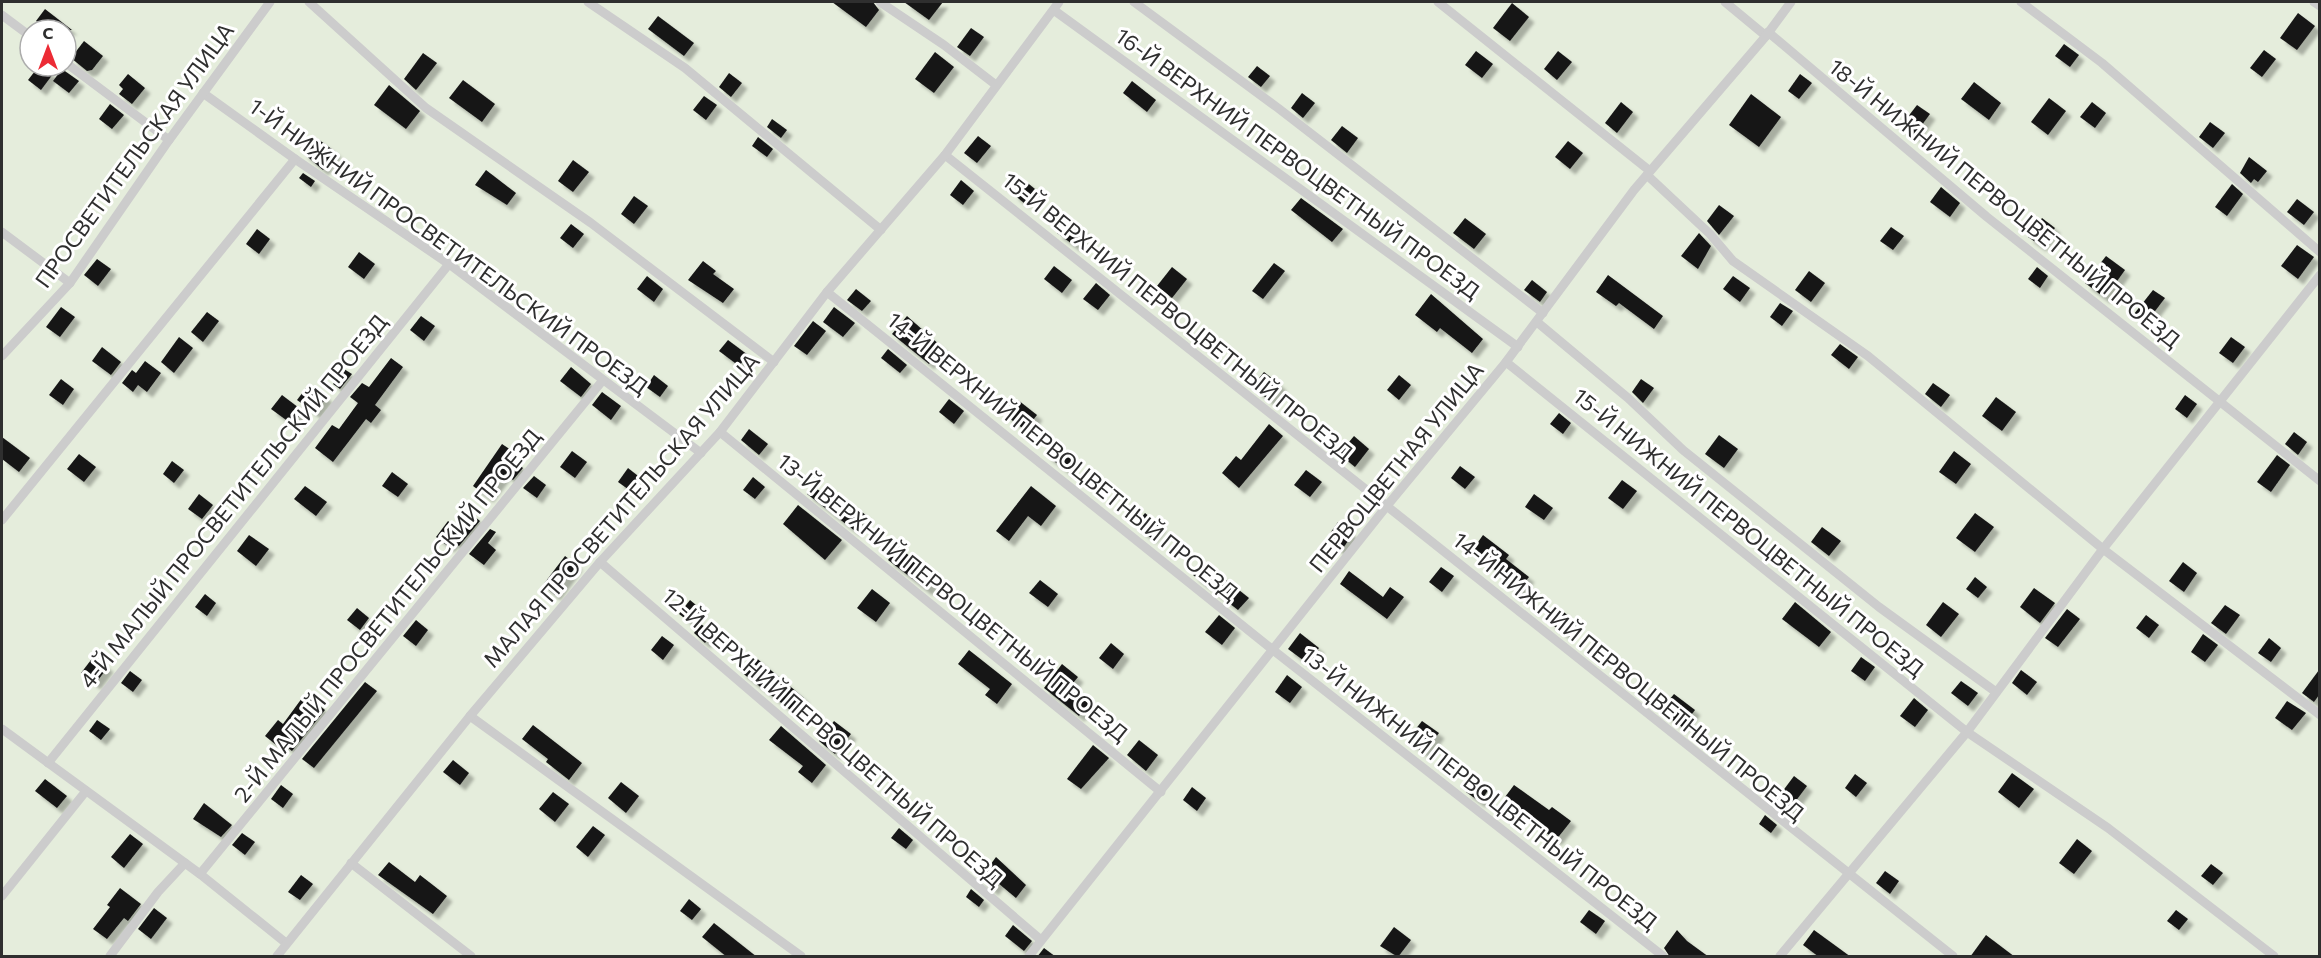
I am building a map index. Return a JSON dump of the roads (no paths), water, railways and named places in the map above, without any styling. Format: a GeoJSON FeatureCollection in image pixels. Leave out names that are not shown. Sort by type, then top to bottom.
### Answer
{"type":"FeatureCollection","features":[{"type":"Feature","properties":{"kind":"lane"},"geometry":{"type":"LineString","coordinates":[[309,2],[426,108],[591,223],[774,362]]}},
{"type":"Feature","properties":{"kind":"lane"},"geometry":{"type":"LineString","coordinates":[[588,2],[685,68],[881,230]]}},
{"type":"Feature","properties":{"kind":"lane"},"geometry":{"type":"LineString","coordinates":[[880,2],[944,45],[996,85]]}},
{"type":"Feature","properties":{"kind":"lane"},"geometry":{"type":"LineString","coordinates":[[1134,2],[1278,108],[1543,313]]}},
{"type":"Feature","properties":{"kind":"lane"},"geometry":{"type":"LineString","coordinates":[[1438,2],[1649,173],[1710,234],[1733,261],[1868,356],[2103,549],[2319,715]]}},
{"type":"Feature","properties":{"kind":"lane","name":"18-Й НИЖНИЙ ПЕРВОЦВЕТНЫЙ ПРОЕЗД"},"geometry":{"type":"LineString","coordinates":[[1725,2],[1767,34],[1987,217],[2319,481]]}},
{"type":"Feature","properties":{"kind":"lane","name":"ПЕРВОЦВЕТНАЯ УЛИЦА"},"geometry":{"type":"LineString","coordinates":[[1029,957],[1386,507],[1518,347],[1649,173],[1767,34],[1791,2]]}},
{"type":"Feature","properties":{"kind":"lane"},"geometry":{"type":"LineString","coordinates":[[2021,2],[2102,63],[2319,252]]}},
{"type":"Feature","properties":{"kind":"lane"},"geometry":{"type":"LineString","coordinates":[[2314,2],[2319,6]]}},
{"type":"Feature","properties":{"kind":"lane","name":"ПРОСВЕТИТЕЛЬСКАЯ УЛИЦА"},"geometry":{"type":"LineString","coordinates":[[2,356],[69,283],[266,3]]}},
{"type":"Feature","properties":{"kind":"lane","name":"МАЛАЯ ПРОСВЕТИТЕЛЬСКАЯ УЛИЦА"},"geometry":{"type":"LineString","coordinates":[[276,957],[470,716],[600,562],[720,432],[827,292],[945,155],[1032,35],[1057,6]]}},
{"type":"Feature","properties":{"kind":"lane","name":"16-Й ВЕРХНИЙ ПЕРВОЦВЕТНЫЙ ПРОЕЗД"},"geometry":{"type":"LineString","coordinates":[[1057,6],[1518,347]]}},
{"type":"Feature","properties":{"kind":"lane"},"geometry":{"type":"LineString","coordinates":[[2,15],[18,27]]}},
{"type":"Feature","properties":{"kind":"lane"},"geometry":{"type":"LineString","coordinates":[[78,72],[169,140]]}},
{"type":"Feature","properties":{"kind":"lane","name":"1-Й НИЖНИЙ ПРОСВЕТИТЕЛЬСКИЙ ПРОЕЗД"},"geometry":{"type":"LineString","coordinates":[[203,93],[449,264],[700,453]]}},
{"type":"Feature","properties":{"kind":"lane","name":"15-Й ВЕРХНИЙ ПЕРВОЦВЕТНЫЙ ПРОЕЗД"},"geometry":{"type":"LineString","coordinates":[[945,155],[1386,507]]}},
{"type":"Feature","properties":{"kind":"lane"},"geometry":{"type":"LineString","coordinates":[[2,520],[295,159]]}},
{"type":"Feature","properties":{"kind":"lane"},"geometry":{"type":"LineString","coordinates":[[2,232],[69,283]]}},
{"type":"Feature","properties":{"kind":"lane","name":"4-Й МАЛЫЙ ПРОСВЕТИТЕЛЬСКИЙ ПРОЕЗД"},"geometry":{"type":"LineString","coordinates":[[48,763],[449,264]]}},
{"type":"Feature","properties":{"kind":"lane"},"geometry":{"type":"LineString","coordinates":[[1780,957],[1967,732],[2103,549],[2319,275]]}},
{"type":"Feature","properties":{"kind":"lane","name":"14-Й ВЕРХНИЙ ПЕРВОЦВЕТНЫЙ ПРОЕЗД"},"geometry":{"type":"LineString","coordinates":[[827,292],[1273,650]]}},
{"type":"Feature","properties":{"kind":"lane"},"geometry":{"type":"LineString","coordinates":[[1536,322],[1628,398],[1692,458],[1879,607],[1996,692]]}},
{"type":"Feature","properties":{"kind":"lane","name":"15-Й НИЖНИЙ ПЕРВОЦВЕТНЫЙ ПРОЕЗД"},"geometry":{"type":"LineString","coordinates":[[1506,362],[1967,732],[2108,828],[2274,957]]}},
{"type":"Feature","properties":{"kind":"lane","name":"2-Й МАЛЫЙ ПРОСВЕТИТЕЛЬСКИЙ ПРОЕЗД"},"geometry":{"type":"LineString","coordinates":[[200,874],[603,380]]}},
{"type":"Feature","properties":{"kind":"lane","name":"13-Й ВЕРХНИЙ ПЕРВОЦВЕТНЫЙ ПРОЕЗД"},"geometry":{"type":"LineString","coordinates":[[720,432],[1161,792]]}},
{"type":"Feature","properties":{"kind":"lane","name":"14-Й НИЖНИЙ ПЕРВОЦВЕТНЫЙ ПРОЕЗД"},"geometry":{"type":"LineString","coordinates":[[1386,507],[1953,957]]}},
{"type":"Feature","properties":{"kind":"lane","name":"12-Й ВЕРХНИЙ ПЕРВОЦВЕТНЫЙ ПРОЕЗД"},"geometry":{"type":"LineString","coordinates":[[600,562],[1041,940]]}},
{"type":"Feature","properties":{"kind":"lane","name":"13-Й НИЖНИЙ ПЕРВОЦВЕТНЫЙ ПРОЕЗД"},"geometry":{"type":"LineString","coordinates":[[1273,650],[1664,957]]}},
{"type":"Feature","properties":{"kind":"lane"},"geometry":{"type":"LineString","coordinates":[[470,716],[801,957]]}},
{"type":"Feature","properties":{"kind":"lane"},"geometry":{"type":"LineString","coordinates":[[2,729],[200,874],[286,943]]}},
{"type":"Feature","properties":{"kind":"lane"},"geometry":{"type":"LineString","coordinates":[[2,896],[86,791]]}},
{"type":"Feature","properties":{"kind":"lane"},"geometry":{"type":"LineString","coordinates":[[110,957],[158,892],[185,863]]}},
{"type":"Feature","properties":{"kind":"lane"},"geometry":{"type":"LineString","coordinates":[[351,863],[471,957]]}}]}
